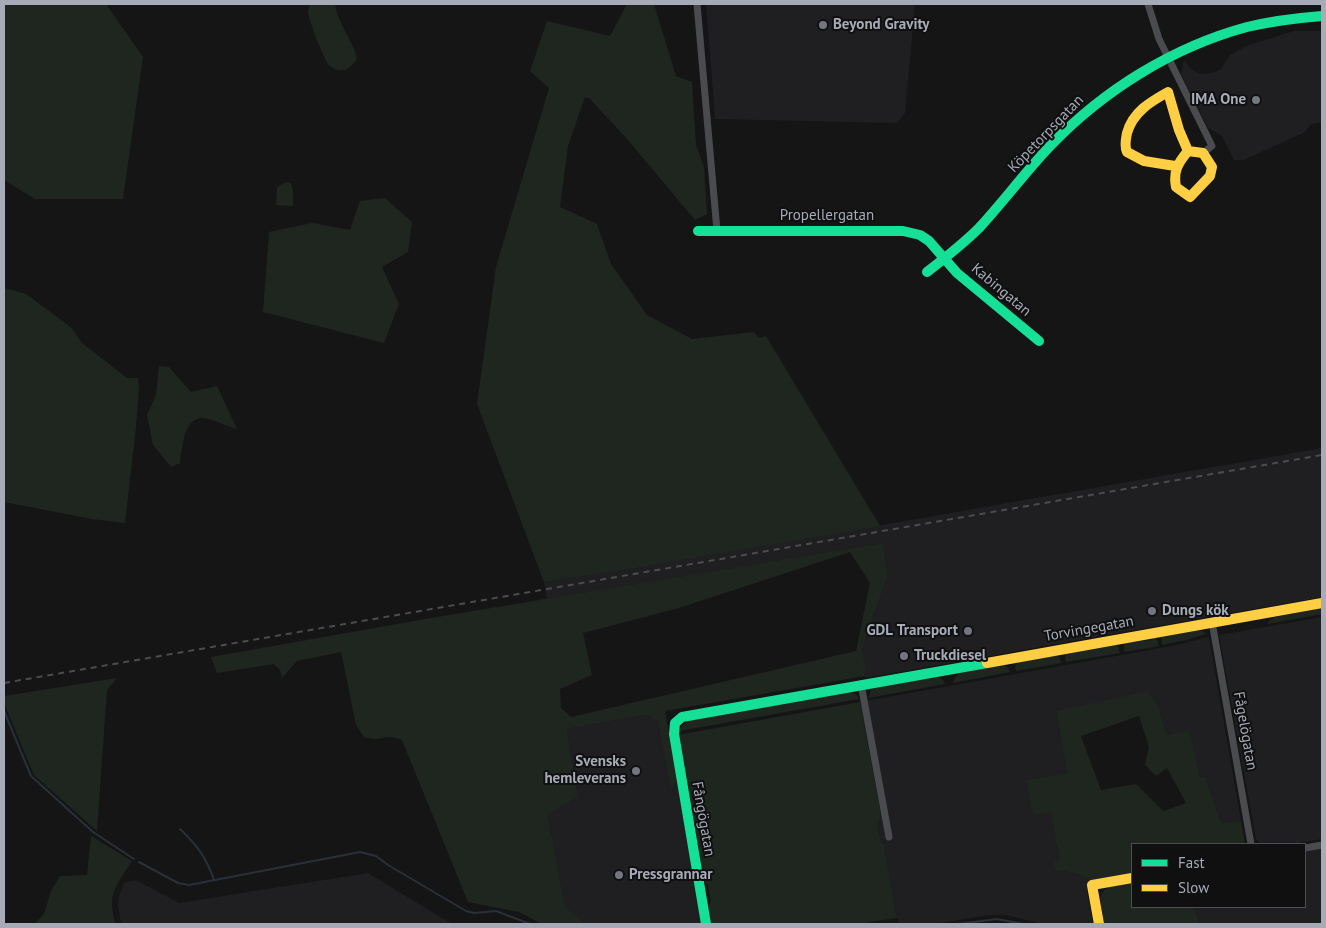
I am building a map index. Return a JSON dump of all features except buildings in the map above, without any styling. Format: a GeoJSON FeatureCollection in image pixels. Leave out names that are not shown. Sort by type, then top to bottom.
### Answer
{"type":"FeatureCollection","features":[{"type":"Feature","properties":{"kind":"street"},"geometry":{"type":"LineString","coordinates":[[697,4],[717,231]]}},
{"type":"Feature","properties":{"kind":"street"},"geometry":{"type":"LineString","coordinates":[[1148,4],[1159,39],[1212,146],[1203,153]]}},
{"type":"Feature","properties":{"kind":"street","name":"Köpetorpsgatan"},"geometry":{"type":"LineString","coordinates":[[927,272],[945,259],[990,218],[1050,146],[1082,114],[1116,88],[1168,58],[1210,40],[1251,28],[1294,19],[1322,16]]}},
{"type":"Feature","properties":{"kind":"street"},"geometry":{"type":"LineString","coordinates":[[1175,166],[1156,164],[1127,152],[1125,148],[1128,127],[1138,111],[1168,92],[1179,130],[1188,150]]}},
{"type":"Feature","properties":{"kind":"street"},"geometry":{"type":"LineString","coordinates":[[1188,150],[1203,153],[1212,168],[1210,176],[1190,197],[1176,187],[1174,176],[1175,166],[1188,150]]}},
{"type":"Feature","properties":{"kind":"street","name":"Propellergatan"},"geometry":{"type":"LineString","coordinates":[[698,231],[903,231],[920,235],[934,246],[945,259]]}},
{"type":"Feature","properties":{"kind":"street","name":"Kabingatan"},"geometry":{"type":"LineString","coordinates":[[945,259],[958,273],[1039,341]]}},
{"type":"Feature","properties":{"kind":"street","name":"Torvingegatan"},"geometry":{"type":"LineString","coordinates":[[677,720],[687,715],[1322,603]]}},
{"type":"Feature","properties":{"kind":"street","name":"Fågelögatan"},"geometry":{"type":"LineString","coordinates":[[1212,622],[1252,843]]}},
{"type":"Feature","properties":{"kind":"street"},"geometry":{"type":"LineString","coordinates":[[861,684],[889,837]]}},
{"type":"Feature","properties":{"kind":"street","name":"Fångögatan"},"geometry":{"type":"LineString","coordinates":[[677,720],[674,726],[674,734],[706,924]]}},
{"type":"Feature","properties":{"kind":"street"},"geometry":{"type":"LineString","coordinates":[[1306,848],[1322,845]]}},
{"type":"Feature","properties":{"kind":"street"},"geometry":{"type":"LineString","coordinates":[[1098,924],[1092,885],[1131,878]]}},
{"type":"Feature","properties":{"kind":"shaded area"},"geometry":{"type":"Polygon","coordinates":[[[4,4],[106,4],[143,57],[123,199],[35,199],[4,180],[4,4]]]}},
{"type":"Feature","properties":{"kind":"shaded area"},"geometry":{"type":"Polygon","coordinates":[[[310,4],[335,4],[339,18],[357,58],[349,68],[342,71],[338,70],[327,62],[311,22],[308,11],[310,4]]]}},
{"type":"Feature","properties":{"kind":"shaded area"},"geometry":{"type":"Polygon","coordinates":[[[627,4],[654,4],[676,76],[692,82],[696,145],[704,167],[707,214],[695,220],[628,140],[590,99],[585,97],[568,146],[560,207],[597,224],[611,264],[647,315],[692,339],[754,332],[759,338],[766,336],[880,526],[544,582],[477,404],[496,267],[549,88],[530,71],[547,21],[610,36],[627,4]]]}},
{"type":"Feature","properties":{"kind":"shaded area"},"geometry":{"type":"Polygon","coordinates":[[[706,4],[915,4],[905,113],[897,123],[715,119],[706,4]]]}},
{"type":"Feature","properties":{"kind":"shaded area"},"geometry":{"type":"Polygon","coordinates":[[[1294,31],[1322,31],[1322,122],[1310,125],[1305,132],[1244,160],[1234,160],[1222,136],[1207,126],[1181,74],[1183,63],[1185,61],[1191,69],[1200,74],[1212,73],[1221,69],[1230,55],[1246,46],[1294,31]]]}},
{"type":"Feature","properties":{"kind":"shaded area"},"geometry":{"type":"Polygon","coordinates":[[[286,182],[291,183],[293,206],[276,205],[277,187],[286,182]]]}},
{"type":"Feature","properties":{"kind":"shaded area"},"geometry":{"type":"Polygon","coordinates":[[[385,198],[412,222],[408,252],[382,267],[399,304],[384,343],[263,312],[269,232],[312,223],[350,230],[360,201],[385,198]]]}},
{"type":"Feature","properties":{"kind":"shaded area"},"geometry":{"type":"Polygon","coordinates":[[[4,288],[26,294],[72,328],[82,343],[127,378],[138,378],[136,427],[125,523],[92,519],[4,502],[4,288]]]}},
{"type":"Feature","properties":{"kind":"shaded area"},"geometry":{"type":"Polygon","coordinates":[[[159,366],[169,367],[191,392],[217,386],[237,429],[216,421],[203,418],[196,419],[187,428],[180,463],[171,467],[153,445],[147,415],[156,395],[159,366]]]}},
{"type":"Feature","properties":{"kind":"shaded area"},"geometry":{"type":"Polygon","coordinates":[[[1322,448],[1322,597],[865,678],[866,669],[862,649],[888,575],[883,543],[547,599],[544,582],[625,570],[1322,448]]]}},
{"type":"Feature","properties":{"kind":"shaded area"},"geometry":{"type":"Polygon","coordinates":[[[883,543],[888,575],[862,649],[866,669],[865,676],[665,711],[677,779],[671,789],[658,721],[652,717],[644,715],[567,729],[578,797],[548,815],[565,907],[586,924],[542,924],[519,912],[468,902],[402,740],[391,737],[370,739],[364,737],[356,725],[341,652],[297,661],[282,678],[280,670],[274,664],[217,673],[211,657],[431,618],[883,543]],[[850,552],[679,608],[583,633],[592,675],[560,689],[561,708],[571,717],[856,651],[870,583],[850,552]]]}},
{"type":"Feature","properties":{"kind":"shaded area"},"geometry":{"type":"Polygon","coordinates":[[[1322,608],[1322,614],[1268,624],[1275,617],[1322,608]]]}},
{"type":"Feature","properties":{"kind":"shaded area"},"geometry":{"type":"Polygon","coordinates":[[[1322,617],[1322,839],[1298,843],[1261,843],[1256,839],[1219,635],[1322,617]]]}},
{"type":"Feature","properties":{"kind":"shaded area"},"geometry":{"type":"Polygon","coordinates":[[[1195,630],[1206,634],[1162,645],[1161,637],[1195,630]]]}},
{"type":"Feature","properties":{"kind":"shaded area"},"geometry":{"type":"Polygon","coordinates":[[[1156,637],[1159,646],[1124,652],[1124,643],[1152,640],[1156,637]]]}},
{"type":"Feature","properties":{"kind":"shaded area"},"geometry":{"type":"Polygon","coordinates":[[[1209,637],[1241,821],[1221,823],[1205,776],[1200,777],[1190,732],[1167,735],[1159,709],[1056,711],[1067,773],[1026,780],[1031,809],[1036,815],[1051,813],[1059,861],[1056,870],[1074,873],[1091,880],[1087,892],[1093,924],[1042,924],[1006,915],[988,915],[936,924],[900,924],[897,918],[884,845],[881,844],[878,826],[881,814],[860,702],[1177,645],[1209,637]]]}},
{"type":"Feature","properties":{"kind":"shaded area"},"geometry":{"type":"Polygon","coordinates":[[[1118,646],[1120,653],[1066,662],[1066,654],[1118,646]]]}},
{"type":"Feature","properties":{"kind":"shaded area"},"geometry":{"type":"Polygon","coordinates":[[[1057,655],[1061,663],[1016,671],[1015,666],[1018,662],[1057,655]]]}},
{"type":"Feature","properties":{"kind":"shaded area"},"geometry":{"type":"Polygon","coordinates":[[[1003,664],[1010,672],[953,683],[955,678],[966,671],[1003,664]]]}},
{"type":"Feature","properties":{"kind":"shaded area"},"geometry":{"type":"Polygon","coordinates":[[[935,677],[942,679],[945,684],[868,698],[871,690],[877,686],[935,677]]]}},
{"type":"Feature","properties":{"kind":"shaded area"},"geometry":{"type":"Polygon","coordinates":[[[117,678],[107,690],[97,831],[34,775],[4,703],[4,696],[117,678]]]}},
{"type":"Feature","properties":{"kind":"shaded area"},"geometry":{"type":"Polygon","coordinates":[[[1149,691],[1159,709],[1167,735],[1190,731],[1200,777],[1205,776],[1221,823],[1241,821],[1245,843],[1131,843],[1131,873],[1091,880],[1074,873],[1056,870],[1054,862],[1059,860],[1051,813],[1036,815],[1031,809],[1026,780],[1067,773],[1056,711],[1149,691]],[[1139,716],[1081,736],[1101,790],[1136,784],[1163,811],[1186,803],[1167,768],[1156,776],[1145,765],[1149,747],[1139,716]]]}},
{"type":"Feature","properties":{"kind":"shaded area"},"geometry":{"type":"Polygon","coordinates":[[[850,692],[857,695],[859,699],[679,731],[689,720],[850,692]]]}},
{"type":"Feature","properties":{"kind":"shaded area"},"geometry":{"type":"Polygon","coordinates":[[[860,702],[881,814],[878,826],[881,843],[884,845],[897,918],[856,924],[711,924],[708,905],[711,902],[708,885],[704,882],[678,735],[860,702]]]}},
{"type":"Feature","properties":{"kind":"shaded area"},"geometry":{"type":"Polygon","coordinates":[[[644,715],[658,720],[671,788],[677,779],[702,924],[586,924],[565,908],[548,815],[578,797],[567,729],[644,715]]]}},
{"type":"Feature","properties":{"kind":"shaded area"},"geometry":{"type":"Polygon","coordinates":[[[91,836],[132,861],[119,882],[112,899],[115,924],[34,924],[44,914],[51,891],[60,876],[87,875],[91,836]]]}},
{"type":"Feature","properties":{"kind":"shaded area"},"geometry":{"type":"Polygon","coordinates":[[[1322,848],[1322,924],[1199,924],[1195,908],[1306,908],[1306,851],[1322,848]]]}},
{"type":"Feature","properties":{"kind":"shaded area"},"geometry":{"type":"Polygon","coordinates":[[[368,873],[452,924],[121,924],[118,905],[119,897],[124,883],[136,880],[179,903],[368,873]]]}},
{"type":"Feature","properties":{"kind":"shaded area"},"geometry":{"type":"Polygon","coordinates":[[[1131,881],[1131,908],[1195,908],[1199,924],[1104,924],[1101,897],[1106,889],[1131,881]]]}},
{"type":"Feature","properties":{"kind":"waterway"},"geometry":{"type":"LineString","coordinates":[[4,711],[31,776],[93,832],[134,859]]}},
{"type":"Feature","properties":{"kind":"waterway"},"geometry":{"type":"LineString","coordinates":[[180,829],[200,852],[214,880]]}},
{"type":"Feature","properties":{"kind":"waterway"},"geometry":{"type":"LineString","coordinates":[[139,862],[178,883],[189,885],[360,852],[376,856],[466,911],[474,913],[496,911],[530,924]]}},
{"type":"Feature","properties":{"kind":"waterway"},"geometry":{"type":"LineString","coordinates":[[958,924],[997,919],[1023,924]]}},
{"type":"Feature","properties":{"kind":"railway"},"geometry":{"type":"LineString","coordinates":[[4,683],[1322,455]]}},
{"type":"Feature","properties":{"kind":"traffic: fast"},"geometry":{"type":"LineString","coordinates":[[927,272],[979,228],[1051,145],[1072,125],[1094,106],[1141,73],[1193,46],[1247,27],[1322,16]]}},
{"type":"Feature","properties":{"kind":"traffic: fast"},"geometry":{"type":"LineString","coordinates":[[698,231],[903,231],[920,235],[929,241],[957,273],[1039,341]]}},
{"type":"Feature","properties":{"kind":"traffic: fast"},"geometry":{"type":"LineString","coordinates":[[706,924],[674,734],[675,723],[682,717],[987,663]]}},
{"type":"Feature","properties":{"kind":"traffic: slow"},"geometry":{"type":"LineString","coordinates":[[1175,166],[1144,161],[1127,152],[1125,145],[1127,133],[1138,113],[1168,92],[1179,130],[1188,151],[1203,153],[1212,167],[1210,176],[1190,197],[1176,187],[1175,181],[1177,168],[1181,159],[1188,151]]}},
{"type":"Feature","properties":{"kind":"traffic: slow"},"geometry":{"type":"LineString","coordinates":[[987,663],[1322,603]]}},
{"type":"Feature","properties":{"kind":"traffic: slow"},"geometry":{"type":"LineString","coordinates":[[1099,924],[1092,885],[1131,878]]}},
{"type":"Feature","properties":{"kind":"place","name":"Beyond Gravity"},"geometry":{"type":"Point","coordinates":[823,25]}},
{"type":"Feature","properties":{"kind":"place","name":"IMA One"},"geometry":{"type":"Point","coordinates":[1256,100]}},
{"type":"Feature","properties":{"kind":"place","name":"Dungs kök"},"geometry":{"type":"Point","coordinates":[1152,611]}},
{"type":"Feature","properties":{"kind":"place","name":"GDL Transport"},"geometry":{"type":"Point","coordinates":[968,631]}},
{"type":"Feature","properties":{"kind":"place","name":"Truckdiesel"},"geometry":{"type":"Point","coordinates":[904,656]}},
{"type":"Feature","properties":{"kind":"place","name":"Svensks hemleverans"},"geometry":{"type":"Point","coordinates":[636,771]}},
{"type":"Feature","properties":{"kind":"place","name":"Pressgrannar"},"geometry":{"type":"Point","coordinates":[619,875]}}]}
